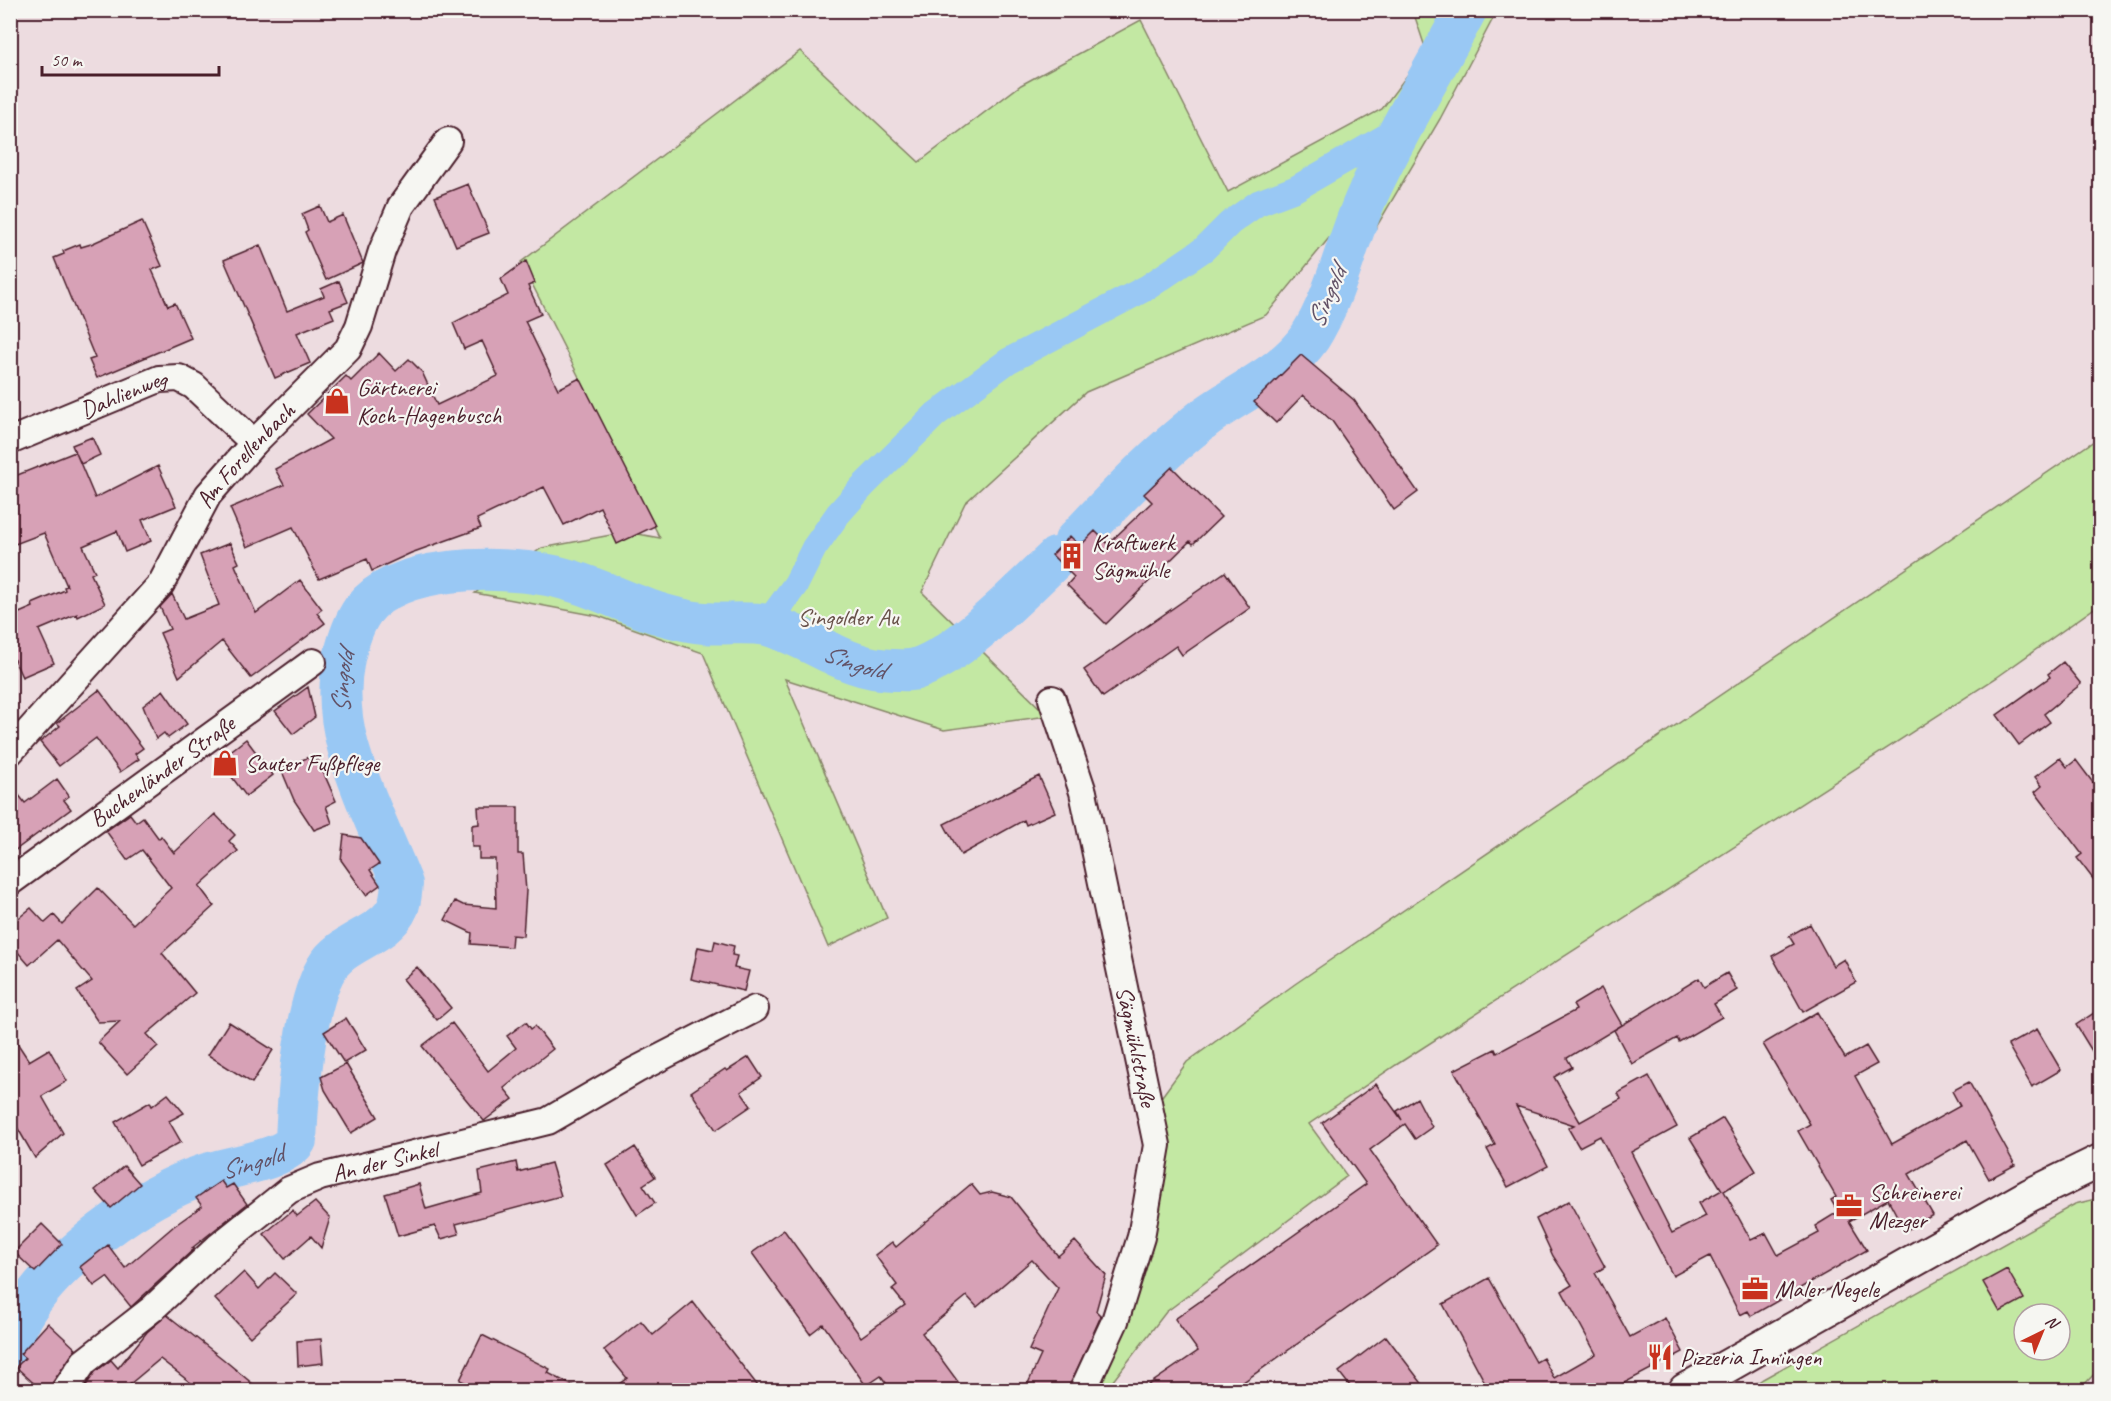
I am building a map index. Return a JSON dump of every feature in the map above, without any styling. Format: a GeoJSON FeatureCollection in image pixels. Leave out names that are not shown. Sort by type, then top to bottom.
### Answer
{"type":"FeatureCollection","features":[{"type":"Feature","properties":{"kind":"main road"},"geometry":{"type":"LineString","coordinates":[[1685,1390],[2030,1195],[2100,1161]]}},
{"type":"Feature","properties":{"kind":"street","name":"Am Forellenbach"},"geometry":{"type":"LineString","coordinates":[[10,752],[161,584],[208,495],[254,443],[348,349],[359,326],[382,251],[401,206],[448,141]]}},
{"type":"Feature","properties":{"kind":"street","name":"Dahlienweg"},"geometry":{"type":"LineString","coordinates":[[10,441],[159,379],[179,378],[194,386],[254,443]]}},
{"type":"Feature","properties":{"kind":"street","name":"Buchenländer Straße"},"geometry":{"type":"LineString","coordinates":[[10,882],[313,662]]}},
{"type":"Feature","properties":{"kind":"street","name":"Sägmühlstraße"},"geometry":{"type":"LineString","coordinates":[[1052,699],[1083,792],[1157,1144],[1137,1247],[1114,1321],[1083,1390]]}},
{"type":"Feature","properties":{"kind":"street","name":"An der Sinkel"},"geometry":{"type":"LineString","coordinates":[[65,1390],[84,1362],[152,1309],[219,1247],[289,1190],[320,1177],[548,1121],[636,1070],[755,1009]]}},
{"type":"Feature","properties":{"kind":"green space","name":"Singolder Au"},"geometry":{"type":"Polygon","coordinates":[[[1413,11],[1497,11],[1440,119],[1361,253],[1329,238],[1266,315],[1086,392],[965,503],[922,592],[1048,716],[944,730],[785,679],[887,918],[828,947],[703,653],[598,616],[475,593],[542,548],[627,532],[660,538],[521,262],[800,51],[919,162],[1021,85],[1141,20],[1228,192],[1382,109],[1426,50],[1413,11]]]}},
{"type":"Feature","properties":{"kind":"green space"},"geometry":{"type":"Polygon","coordinates":[[[2100,437],[2100,604],[1996,678],[1396,1065],[1309,1124],[1347,1176],[1166,1312],[1106,1390],[1095,1390],[1140,1287],[1162,1152],[1157,1103],[1187,1062],[1295,984],[2100,437]]]}},
{"type":"Feature","properties":{"kind":"green space"},"geometry":{"type":"Polygon","coordinates":[[[2100,1198],[2100,1368],[2079,1390],[1759,1390],[1757,1383],[2075,1204],[2100,1198]]]}},
{"type":"Feature","properties":{"kind":"building"},"geometry":{"type":"Polygon","coordinates":[[[468,184],[489,233],[456,246],[435,197],[468,184]]]}},
{"type":"Feature","properties":{"kind":"building"},"geometry":{"type":"Polygon","coordinates":[[[320,206],[327,222],[343,215],[363,263],[326,280],[305,232],[308,230],[302,214],[320,206]]]}},
{"type":"Feature","properties":{"kind":"building"},"geometry":{"type":"Polygon","coordinates":[[[142,221],[162,266],[152,270],[168,306],[175,303],[191,338],[97,378],[89,360],[95,358],[54,258],[64,254],[63,251],[80,244],[81,247],[91,244],[142,221]]]}},
{"type":"Feature","properties":{"kind":"building"},"geometry":{"type":"Polygon","coordinates":[[[260,245],[287,311],[324,296],[321,289],[339,281],[348,302],[330,309],[334,318],[297,333],[310,363],[275,378],[224,260],[260,245]]]}},
{"type":"Feature","properties":{"kind":"building"},"geometry":{"type":"Polygon","coordinates":[[[526,261],[535,283],[528,286],[541,314],[525,321],[558,389],[580,378],[655,526],[617,544],[600,507],[564,525],[544,487],[477,519],[481,528],[411,553],[372,571],[367,559],[319,579],[293,527],[247,547],[230,508],[284,485],[275,469],[331,439],[307,414],[346,376],[351,381],[379,353],[396,371],[409,359],[422,372],[437,405],[498,376],[482,341],[464,349],[453,323],[508,295],[501,279],[526,261]]]}},
{"type":"Feature","properties":{"kind":"building"},"geometry":{"type":"Polygon","coordinates":[[[1301,355],[1354,400],[1418,492],[1394,510],[1332,421],[1303,395],[1276,423],[1254,402],[1301,355]]]}},
{"type":"Feature","properties":{"kind":"building"},"geometry":{"type":"Polygon","coordinates":[[[92,437],[100,455],[81,464],[76,453],[95,498],[158,466],[176,506],[142,520],[151,541],[125,552],[117,531],[83,546],[95,572],[91,574],[105,604],[78,617],[77,614],[39,630],[54,663],[22,677],[10,651],[10,617],[33,607],[32,604],[65,590],[64,587],[67,586],[44,533],[10,546],[10,478],[75,452],[72,445],[92,437]]]}},
{"type":"Feature","properties":{"kind":"building"},"geometry":{"type":"Polygon","coordinates":[[[1172,467],[1221,517],[1193,544],[1190,541],[1106,624],[1067,585],[1074,577],[1052,555],[1070,536],[1080,546],[1095,531],[1108,544],[1152,502],[1144,494],[1172,467]]]}},
{"type":"Feature","properties":{"kind":"building"},"geometry":{"type":"Polygon","coordinates":[[[230,543],[239,563],[235,565],[256,613],[300,580],[322,609],[317,613],[325,623],[251,678],[222,641],[179,677],[160,633],[170,629],[160,607],[172,594],[184,619],[219,605],[200,555],[230,543]]]}},
{"type":"Feature","properties":{"kind":"building"},"geometry":{"type":"Polygon","coordinates":[[[1225,572],[1250,608],[1182,655],[1176,646],[1103,697],[1084,670],[1225,572]]]}},
{"type":"Feature","properties":{"kind":"building"},"geometry":{"type":"Polygon","coordinates":[[[2063,662],[2081,684],[2044,714],[2050,722],[2019,745],[1997,715],[2050,677],[2048,674],[2063,662]]]}},
{"type":"Feature","properties":{"kind":"building"},"geometry":{"type":"Polygon","coordinates":[[[308,687],[315,717],[293,734],[275,711],[308,687]]]}},
{"type":"Feature","properties":{"kind":"building"},"geometry":{"type":"Polygon","coordinates":[[[99,690],[143,748],[135,754],[139,759],[120,772],[96,738],[59,766],[40,742],[60,726],[57,723],[99,690]]]}},
{"type":"Feature","properties":{"kind":"building"},"geometry":{"type":"Polygon","coordinates":[[[163,690],[187,724],[168,738],[164,733],[156,739],[143,706],[163,690]]]}},
{"type":"Feature","properties":{"kind":"building"},"geometry":{"type":"Polygon","coordinates":[[[246,739],[273,775],[246,796],[219,760],[246,739]]]}},
{"type":"Feature","properties":{"kind":"building"},"geometry":{"type":"Polygon","coordinates":[[[309,757],[312,762],[318,760],[336,801],[326,806],[332,823],[314,830],[294,800],[281,769],[309,757]]]}},
{"type":"Feature","properties":{"kind":"building"},"geometry":{"type":"Polygon","coordinates":[[[2060,758],[2067,767],[2076,760],[2100,792],[2100,888],[2077,858],[2082,854],[2035,792],[2042,786],[2035,777],[2060,758]]]}},
{"type":"Feature","properties":{"kind":"building"},"geometry":{"type":"Polygon","coordinates":[[[1039,776],[1055,812],[1026,825],[1024,820],[961,855],[944,824],[1039,776]]]}},
{"type":"Feature","properties":{"kind":"building"},"geometry":{"type":"Polygon","coordinates":[[[57,779],[69,796],[64,800],[71,809],[10,854],[10,784],[25,803],[57,779]]]}},
{"type":"Feature","properties":{"kind":"building"},"geometry":{"type":"Polygon","coordinates":[[[478,807],[518,807],[518,854],[523,854],[526,891],[523,936],[512,935],[511,947],[471,944],[472,933],[445,920],[455,901],[463,905],[496,908],[495,859],[479,859],[479,847],[472,847],[472,825],[479,824],[478,807]]]}},
{"type":"Feature","properties":{"kind":"building"},"geometry":{"type":"Polygon","coordinates":[[[130,814],[136,822],[143,817],[159,839],[161,836],[174,853],[215,814],[235,835],[229,841],[238,851],[199,886],[214,906],[162,953],[195,993],[147,1034],[158,1046],[127,1074],[98,1042],[120,1021],[98,1022],[77,991],[92,981],[57,940],[29,965],[10,943],[10,925],[31,908],[45,923],[54,915],[62,924],[98,888],[133,924],[171,888],[142,850],[127,860],[106,831],[130,814]]]}},
{"type":"Feature","properties":{"kind":"building"},"geometry":{"type":"Polygon","coordinates":[[[344,835],[361,838],[379,864],[370,870],[380,885],[366,895],[341,860],[344,835]]]}},
{"type":"Feature","properties":{"kind":"building"},"geometry":{"type":"Polygon","coordinates":[[[1810,924],[1833,966],[1844,959],[1856,982],[1803,1012],[1772,956],[1794,944],[1789,936],[1810,924]]]}},
{"type":"Feature","properties":{"kind":"building"},"geometry":{"type":"Polygon","coordinates":[[[715,941],[734,946],[732,955],[737,956],[734,968],[749,971],[744,991],[691,979],[698,947],[713,950],[715,941]]]}},
{"type":"Feature","properties":{"kind":"building"},"geometry":{"type":"Polygon","coordinates":[[[417,967],[451,1008],[437,1020],[403,979],[417,967]]]}},
{"type":"Feature","properties":{"kind":"building"},"geometry":{"type":"Polygon","coordinates":[[[1727,973],[1737,990],[1714,1004],[1722,1017],[1679,1042],[1677,1038],[1632,1064],[1614,1030],[1699,978],[1704,987],[1727,973]]]}},
{"type":"Feature","properties":{"kind":"building"},"geometry":{"type":"Polygon","coordinates":[[[1601,988],[1622,1025],[1567,1058],[1572,1067],[1554,1077],[1580,1122],[1621,1099],[1618,1093],[1649,1076],[1677,1127],[1631,1152],[1672,1233],[1706,1216],[1699,1203],[1722,1190],[1690,1138],[1723,1118],[1756,1171],[1724,1191],[1751,1240],[1766,1233],[1778,1255],[1819,1233],[1815,1226],[1838,1212],[1831,1200],[1836,1197],[1798,1131],[1810,1124],[1763,1044],[1817,1012],[1845,1058],[1866,1046],[1877,1064],[1855,1076],[1892,1144],[1960,1106],[1952,1091],[1969,1082],[2015,1165],[1989,1179],[1967,1140],[1909,1174],[1933,1215],[1905,1231],[1888,1199],[1849,1221],[1867,1250],[1751,1316],[1748,1311],[1740,1315],[1710,1256],[1673,1276],[1600,1136],[1579,1147],[1568,1128],[1574,1125],[1516,1106],[1548,1166],[1508,1187],[1487,1149],[1495,1145],[1454,1070],[1495,1049],[1497,1053],[1576,1010],[1573,1005],[1601,988]]]}},
{"type":"Feature","properties":{"kind":"building"},"geometry":{"type":"Polygon","coordinates":[[[2100,1009],[2100,1064],[2076,1025],[2100,1009]]]}},
{"type":"Feature","properties":{"kind":"building"},"geometry":{"type":"Polygon","coordinates":[[[346,1018],[366,1050],[344,1063],[324,1032],[346,1018]]]}},
{"type":"Feature","properties":{"kind":"building"},"geometry":{"type":"Polygon","coordinates":[[[229,1022],[273,1050],[252,1083],[208,1055],[229,1022]]]}},
{"type":"Feature","properties":{"kind":"building"},"geometry":{"type":"Polygon","coordinates":[[[526,1022],[531,1029],[535,1026],[553,1049],[504,1088],[513,1099],[484,1121],[422,1046],[452,1023],[488,1071],[516,1048],[507,1036],[526,1022]]]}},
{"type":"Feature","properties":{"kind":"building"},"geometry":{"type":"Polygon","coordinates":[[[2037,1029],[2061,1070],[2032,1087],[2008,1045],[2037,1029]]]}},
{"type":"Feature","properties":{"kind":"building"},"geometry":{"type":"Polygon","coordinates":[[[10,1032],[29,1061],[49,1049],[67,1081],[42,1096],[63,1133],[35,1158],[10,1115],[10,1032]]]}},
{"type":"Feature","properties":{"kind":"building"},"geometry":{"type":"Polygon","coordinates":[[[749,1057],[762,1077],[741,1092],[751,1106],[716,1130],[691,1092],[725,1069],[727,1071],[749,1057]]]}},
{"type":"Feature","properties":{"kind":"building"},"geometry":{"type":"Polygon","coordinates":[[[346,1064],[378,1117],[351,1133],[325,1090],[321,1077],[346,1064]]]}},
{"type":"Feature","properties":{"kind":"building"},"geometry":{"type":"Polygon","coordinates":[[[1376,1084],[1402,1120],[1397,1111],[1417,1098],[1432,1127],[1415,1139],[1405,1124],[1370,1150],[1437,1245],[1232,1390],[1141,1390],[1198,1351],[1175,1319],[1366,1184],[1322,1123],[1376,1084]]]}},
{"type":"Feature","properties":{"kind":"building"},"geometry":{"type":"Polygon","coordinates":[[[168,1094],[184,1113],[169,1121],[181,1142],[139,1165],[115,1122],[150,1102],[152,1106],[168,1094]]]}},
{"type":"Feature","properties":{"kind":"building"},"geometry":{"type":"Polygon","coordinates":[[[635,1147],[655,1177],[643,1185],[655,1203],[637,1215],[607,1165],[635,1147]]]}},
{"type":"Feature","properties":{"kind":"building"},"geometry":{"type":"Polygon","coordinates":[[[516,1162],[518,1172],[551,1163],[561,1196],[456,1224],[459,1234],[441,1239],[435,1226],[398,1236],[385,1194],[419,1184],[426,1209],[482,1193],[479,1171],[516,1162]]]}},
{"type":"Feature","properties":{"kind":"building"},"geometry":{"type":"Polygon","coordinates":[[[124,1166],[140,1184],[111,1208],[95,1190],[124,1166]]]}},
{"type":"Feature","properties":{"kind":"building"},"geometry":{"type":"Polygon","coordinates":[[[221,1181],[226,1188],[233,1184],[247,1204],[192,1248],[194,1249],[131,1307],[107,1277],[94,1286],[80,1267],[108,1245],[125,1268],[174,1226],[202,1206],[196,1198],[221,1181]]]}},
{"type":"Feature","properties":{"kind":"building"},"geometry":{"type":"Polygon","coordinates":[[[971,1184],[980,1195],[992,1192],[1011,1197],[1058,1256],[1075,1241],[1106,1275],[1096,1311],[1101,1316],[1068,1390],[1025,1390],[1041,1355],[1029,1350],[1058,1288],[1032,1260],[977,1307],[967,1296],[922,1333],[964,1390],[891,1390],[881,1376],[866,1386],[823,1324],[810,1334],[752,1253],[784,1230],[861,1337],[905,1305],[892,1289],[897,1285],[875,1255],[892,1242],[896,1247],[971,1184]]]}},
{"type":"Feature","properties":{"kind":"building"},"geometry":{"type":"Polygon","coordinates":[[[1569,1201],[1605,1267],[1595,1273],[1630,1337],[1665,1318],[1683,1352],[1611,1390],[1489,1390],[1443,1304],[1489,1278],[1536,1362],[1543,1358],[1554,1378],[1596,1354],[1562,1291],[1572,1285],[1553,1256],[1536,1219],[1569,1201]]]}},
{"type":"Feature","properties":{"kind":"building"},"geometry":{"type":"Polygon","coordinates":[[[315,1202],[330,1218],[321,1248],[311,1236],[285,1259],[264,1234],[293,1210],[297,1216],[315,1202]]]}},
{"type":"Feature","properties":{"kind":"building"},"geometry":{"type":"Polygon","coordinates":[[[42,1224],[62,1244],[35,1272],[14,1252],[42,1224]]]}},
{"type":"Feature","properties":{"kind":"building"},"geometry":{"type":"Polygon","coordinates":[[[2007,1269],[2024,1299],[2012,1302],[2012,1306],[2000,1312],[1983,1282],[2007,1269]]]}},
{"type":"Feature","properties":{"kind":"building"},"geometry":{"type":"Polygon","coordinates":[[[244,1272],[259,1289],[275,1273],[297,1294],[250,1337],[215,1299],[244,1272]]]}},
{"type":"Feature","properties":{"kind":"building"},"geometry":{"type":"Polygon","coordinates":[[[693,1302],[761,1390],[611,1390],[627,1378],[604,1350],[641,1321],[653,1335],[693,1302]]]}},
{"type":"Feature","properties":{"kind":"building"},"geometry":{"type":"Polygon","coordinates":[[[167,1315],[260,1390],[200,1390],[160,1359],[130,1384],[135,1390],[83,1390],[95,1372],[111,1360],[118,1368],[147,1332],[167,1315]]]}},
{"type":"Feature","properties":{"kind":"building"},"geometry":{"type":"Polygon","coordinates":[[[48,1323],[76,1349],[50,1390],[41,1390],[16,1367],[25,1358],[20,1354],[48,1323]]]}},
{"type":"Feature","properties":{"kind":"building"},"geometry":{"type":"Polygon","coordinates":[[[482,1335],[550,1369],[548,1373],[581,1390],[481,1390],[460,1380],[482,1335]]]}},
{"type":"Feature","properties":{"kind":"building"},"geometry":{"type":"Polygon","coordinates":[[[1386,1336],[1427,1390],[1353,1390],[1339,1372],[1386,1336]]]}},
{"type":"Feature","properties":{"kind":"building"},"geometry":{"type":"Polygon","coordinates":[[[321,1339],[323,1363],[298,1366],[297,1341],[321,1339]]]}},
{"type":"Feature","properties":{"kind":"waterway","name":"Singold"},"geometry":{"type":"LineString","coordinates":[[1075,541],[1136,478],[1169,448],[1203,419],[1274,373],[1310,337],[1334,287],[1359,215],[1377,174],[1466,10]]}},
{"type":"Feature","properties":{"kind":"waterway"},"geometry":{"type":"LineString","coordinates":[[766,625],[796,584],[814,548],[838,514],[936,414],[1008,361],[1148,287],[1204,249],[1230,223],[1258,203],[1295,189],[1399,129]]}},
{"type":"Feature","properties":{"kind":"waterway","name":"Singold"},"geometry":{"type":"LineString","coordinates":[[10,1345],[22,1315],[56,1272],[78,1251],[128,1213],[180,1184],[204,1175],[268,1158],[290,1147],[296,1140],[298,1100],[307,1028],[318,985],[333,959],[384,925],[392,917],[400,898],[402,884],[353,764],[343,725],[341,702],[342,669],[351,633],[363,610],[379,595],[400,584],[424,576],[477,570],[527,572],[576,582],[657,613],[686,620],[719,624],[767,625],[861,665],[877,669],[908,670],[933,662],[952,650],[989,621],[1056,558]]}},
{"type":"Feature","properties":{"kind":"place","name":"Gärtnerei Koch-Hagenbusch"},"geometry":{"type":"Point","coordinates":[337,401]}},
{"type":"Feature","properties":{"kind":"place","name":"Kraftwerk Sägmühle"},"geometry":{"type":"Point","coordinates":[1072,556]}},
{"type":"Feature","properties":{"kind":"place","name":"Sauter Fußpflege"},"geometry":{"type":"Point","coordinates":[225,763]}},
{"type":"Feature","properties":{"kind":"place","name":"Schreinerei Mezger"},"geometry":{"type":"Point","coordinates":[1849,1206]}},
{"type":"Feature","properties":{"kind":"place","name":"Maler Negele"},"geometry":{"type":"Point","coordinates":[1755,1289]}},
{"type":"Feature","properties":{"kind":"place","name":"Pizzeria Inningen"},"geometry":{"type":"Point","coordinates":[1660,1357]}}]}
